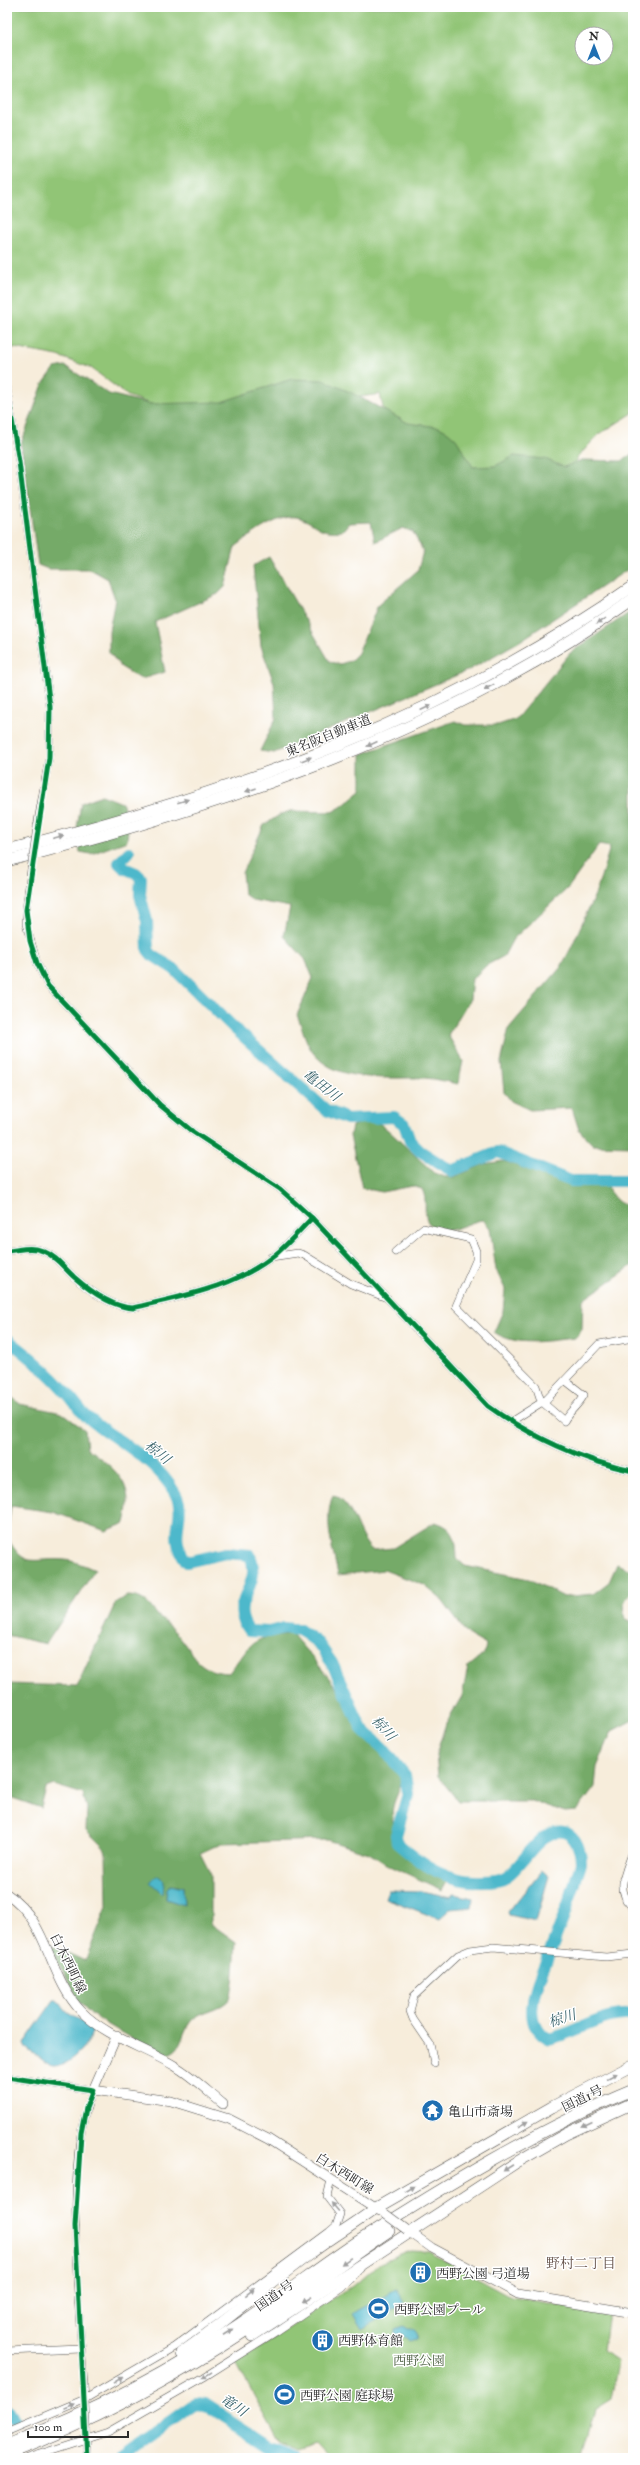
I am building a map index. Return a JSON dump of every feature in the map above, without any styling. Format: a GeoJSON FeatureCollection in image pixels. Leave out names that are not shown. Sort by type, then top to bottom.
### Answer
{"type":"FeatureCollection","features":[{"type":"Feature","properties":{"kind":"highway","name":"東名阪自動車道"},"geometry":{"type":"LineString","coordinates":[[7,850],[188,800],[273,772],[335,748],[405,718],[485,678],[565,632],[633,586]]}},
{"type":"Feature","properties":{"kind":"highway","name":"東名阪自動車道"},"geometry":{"type":"LineString","coordinates":[[7,861],[200,807],[282,779],[366,746],[491,686],[570,641],[633,599]]}},
{"type":"Feature","properties":{"kind":"highway"},"geometry":{"type":"LineString","coordinates":[[633,2066],[552,2107],[380,2211],[354,2225],[311,2253],[207,2335],[156,2369],[109,2396],[106,2407],[122,2410],[202,2366],[363,2264],[408,2231],[517,2162],[563,2129],[633,2103]]}},
{"type":"Feature","properties":{"kind":"highway","name":"国道1号"},"geometry":{"type":"LineString","coordinates":[[7,2454],[106,2407],[162,2383],[222,2346],[404,2221],[543,2133],[563,2129],[633,2090]]}},
{"type":"Feature","properties":{"kind":"highway","name":"国道1号"},"geometry":{"type":"LineString","coordinates":[[7,2445],[106,2407]]}},
{"type":"Feature","properties":{"kind":"main road","name":"白木西町線"},"geometry":{"type":"LineString","coordinates":[[7,1894],[24,1909],[35,1923],[59,1978],[73,2002],[86,2016],[176,2067],[223,2104]]}},
{"type":"Feature","properties":{"kind":"main road"},"geometry":{"type":"LineString","coordinates":[[93,2090],[117,2034]]}},
{"type":"Feature","properties":{"kind":"main road","name":"白木西町線"},"geometry":{"type":"LineString","coordinates":[[93,2090],[172,2101],[229,2119],[268,2139],[445,2255],[518,2294],[633,2313]]}},
{"type":"Feature","properties":{"kind":"street"},"geometry":{"type":"LineString","coordinates":[[7,390],[19,462],[50,707],[49,758],[37,827],[26,910],[26,924],[37,964],[48,986],[144,1089],[177,1120],[280,1189],[312,1218],[483,1401],[512,1421],[598,1464],[633,1471]]}},
{"type":"Feature","properties":{"kind":"street"},"geometry":{"type":"LineString","coordinates":[[7,1251],[28,1249],[43,1251],[56,1259],[80,1282],[107,1301],[118,1306],[132,1308],[211,1289],[271,1257],[312,1218]]}},
{"type":"Feature","properties":{"kind":"street"},"geometry":{"type":"LineString","coordinates":[[395,1252],[423,1228],[471,1239],[476,1251],[476,1260],[456,1306],[536,1386],[541,1401],[564,1421],[571,1408],[581,1402],[584,1395],[566,1381]]}},
{"type":"Feature","properties":{"kind":"street"},"geometry":{"type":"LineString","coordinates":[[271,1257],[298,1253],[304,1255],[351,1284],[387,1298]]}},
{"type":"Feature","properties":{"kind":"street"},"geometry":{"type":"LineString","coordinates":[[512,1421],[541,1401],[547,1399],[566,1381],[599,1344],[633,1338]]}},
{"type":"Feature","properties":{"kind":"street"},"geometry":{"type":"LineString","coordinates":[[633,1851],[623,1878],[622,1888],[626,1900],[633,1908]]}},
{"type":"Feature","properties":{"kind":"street"},"geometry":{"type":"LineString","coordinates":[[623,1878],[633,1873]]}},
{"type":"Feature","properties":{"kind":"street"},"geometry":{"type":"LineString","coordinates":[[626,1900],[633,1896]]}},
{"type":"Feature","properties":{"kind":"street"},"geometry":{"type":"LineString","coordinates":[[434,2063],[430,2044],[413,2019],[410,2011],[412,2001],[419,1990],[449,1962],[470,1950],[493,1947],[606,1957],[633,1954]]}},
{"type":"Feature","properties":{"kind":"street"},"geometry":{"type":"LineString","coordinates":[[7,2077],[93,2090],[84,2114],[76,2171],[75,2226],[80,2348],[85,2401],[87,2458]]}},
{"type":"Feature","properties":{"kind":"street"},"geometry":{"type":"LineString","coordinates":[[7,2432],[85,2401],[200,2329],[336,2226],[339,2219],[339,2210],[327,2197],[331,2180]]}},
{"type":"Feature","properties":{"kind":"street"},"geometry":{"type":"LineString","coordinates":[[27,2458],[108,2432],[204,2377],[277,2331],[342,2287],[363,2264]]}},
{"type":"Feature","properties":{"kind":"street"},"geometry":{"type":"LineString","coordinates":[[7,2351],[80,2348]]}},
{"type":"Feature","properties":{"kind":"green space"},"geometry":{"type":"Polygon","coordinates":[[[7,7],[633,7],[633,413],[598,435],[577,458],[575,473],[472,473],[384,412],[380,394],[318,403],[179,414],[128,396],[91,368],[58,356],[7,346],[7,7]]]}},
{"type":"Feature","properties":{"kind":"green space"},"geometry":{"type":"Polygon","coordinates":[[[65,366],[109,394],[150,404],[221,402],[292,379],[323,380],[352,393],[408,423],[439,427],[448,432],[456,439],[473,467],[495,466],[514,456],[545,459],[564,467],[582,460],[622,461],[633,453],[633,566],[520,641],[469,670],[274,753],[260,751],[276,718],[274,683],[261,646],[253,566],[269,557],[330,662],[340,664],[350,661],[358,653],[378,605],[418,570],[423,551],[413,532],[403,528],[375,542],[371,522],[349,523],[342,531],[324,530],[303,519],[295,517],[286,518],[267,525],[235,547],[225,587],[218,594],[155,622],[165,672],[141,679],[121,667],[109,652],[109,631],[115,599],[108,579],[90,569],[48,569],[38,565],[21,444],[43,384],[55,368],[65,366]]]}},
{"type":"Feature","properties":{"kind":"green space"},"geometry":{"type":"Polygon","coordinates":[[[633,610],[633,1146],[593,1145],[579,1130],[572,1108],[530,1110],[511,1101],[504,1092],[501,1062],[509,1028],[561,967],[571,948],[597,890],[610,847],[599,845],[568,888],[513,939],[504,956],[487,965],[472,979],[470,999],[448,1035],[463,1061],[458,1084],[425,1078],[382,1078],[351,1075],[325,1064],[311,1050],[297,1015],[313,978],[305,959],[284,936],[290,907],[252,900],[244,894],[242,873],[264,825],[281,814],[291,811],[332,812],[341,807],[361,791],[361,754],[455,721],[465,725],[498,725],[516,719],[570,653],[633,610]]]}},
{"type":"Feature","properties":{"kind":"green space"},"geometry":{"type":"Polygon","coordinates":[[[102,795],[122,803],[129,819],[127,841],[91,854],[80,852],[77,827],[81,803],[102,795]]]}},
{"type":"Feature","properties":{"kind":"green space"},"geometry":{"type":"Polygon","coordinates":[[[369,1120],[380,1124],[388,1130],[434,1173],[445,1177],[454,1177],[484,1164],[504,1161],[573,1185],[606,1185],[616,1200],[628,1206],[633,1206],[633,1265],[583,1300],[582,1329],[576,1338],[534,1342],[513,1340],[503,1337],[494,1332],[503,1311],[505,1289],[496,1270],[490,1228],[483,1220],[445,1231],[438,1230],[432,1227],[427,1220],[425,1213],[425,1198],[422,1189],[412,1186],[382,1192],[362,1188],[350,1136],[352,1126],[369,1120]]]}},
{"type":"Feature","properties":{"kind":"green space"},"geometry":{"type":"Polygon","coordinates":[[[7,1393],[20,1404],[62,1413],[85,1430],[87,1448],[115,1471],[125,1487],[128,1498],[128,1509],[125,1523],[106,1531],[53,1512],[11,1506],[7,1537],[7,1393]]]}},
{"type":"Feature","properties":{"kind":"green space"},"geometry":{"type":"Polygon","coordinates":[[[333,1495],[341,1500],[351,1513],[362,1536],[372,1550],[393,1548],[435,1522],[451,1531],[454,1536],[457,1559],[465,1566],[529,1579],[564,1597],[593,1594],[609,1582],[617,1564],[633,1571],[633,1591],[625,1600],[623,1610],[625,1618],[633,1623],[633,1720],[612,1731],[597,1767],[595,1787],[577,1811],[565,1812],[532,1801],[458,1801],[438,1776],[436,1755],[446,1723],[462,1696],[468,1667],[484,1654],[486,1645],[467,1634],[441,1599],[424,1585],[384,1570],[338,1575],[329,1525],[330,1505],[333,1495]]]}},
{"type":"Feature","properties":{"kind":"green space"},"geometry":{"type":"Polygon","coordinates":[[[7,1537],[19,1555],[25,1558],[31,1560],[69,1561],[95,1570],[46,1644],[7,1635],[7,1537]]]}},
{"type":"Feature","properties":{"kind":"green space"},"geometry":{"type":"Polygon","coordinates":[[[127,1596],[133,1596],[146,1602],[174,1631],[197,1660],[210,1669],[218,1672],[229,1673],[248,1648],[260,1639],[292,1634],[333,1683],[374,1742],[398,1766],[401,1780],[392,1815],[395,1827],[400,1838],[418,1858],[448,1879],[442,1890],[386,1864],[369,1853],[327,1840],[222,1843],[200,1853],[211,1875],[211,1924],[236,1942],[231,1994],[227,2002],[217,2008],[201,2014],[192,2020],[178,2048],[168,2054],[159,2055],[92,2015],[80,2003],[48,1944],[85,1961],[107,1907],[106,1853],[104,1848],[86,1830],[87,1808],[83,1794],[54,1785],[46,1788],[41,1808],[7,1796],[7,1684],[77,1686],[116,1602],[127,1596]],[[171,1885],[167,1888],[166,1899],[184,1905],[183,1887],[171,1885]]]}},
{"type":"Feature","properties":{"kind":"green space","name":"西野公園"},"geometry":{"type":"Polygon","coordinates":[[[411,2251],[429,2252],[512,2297],[608,2313],[603,2350],[618,2361],[611,2399],[595,2409],[581,2458],[328,2458],[315,2444],[295,2450],[280,2443],[236,2363],[360,2281],[380,2263],[411,2251]]]}},
{"type":"Feature","properties":{"kind":"water"},"geometry":{"type":"Polygon","coordinates":[[[541,1871],[549,1876],[536,1921],[509,1915],[508,1912],[541,1871]]]}},
{"type":"Feature","properties":{"kind":"water"},"geometry":{"type":"Polygon","coordinates":[[[158,1876],[164,1880],[163,1894],[150,1882],[158,1876]]]}},
{"type":"Feature","properties":{"kind":"water"},"geometry":{"type":"Polygon","coordinates":[[[171,1885],[183,1888],[184,1905],[166,1899],[167,1888],[171,1885]]]}},
{"type":"Feature","properties":{"kind":"water"},"geometry":{"type":"Polygon","coordinates":[[[388,1890],[421,1891],[451,1897],[453,1894],[473,1898],[472,1907],[450,1909],[439,1919],[385,1898],[388,1890]]]}},
{"type":"Feature","properties":{"kind":"water"},"geometry":{"type":"Polygon","coordinates":[[[54,2000],[57,2000],[68,2012],[93,2029],[84,2046],[74,2057],[56,2066],[49,2064],[31,2052],[24,2043],[54,2000]]]}},
{"type":"Feature","properties":{"kind":"water","name":"西野公園プール"},"geometry":{"type":"Polygon","coordinates":[[[396,2289],[405,2303],[362,2329],[353,2314],[396,2289]]]}},
{"type":"Feature","properties":{"kind":"water"},"geometry":{"type":"Polygon","coordinates":[[[404,2326],[408,2329],[414,2329],[418,2335],[417,2340],[410,2342],[403,2334],[395,2335],[395,2329],[404,2326]]]}},
{"type":"Feature","properties":{"kind":"waterway","name":"亀田川"},"geometry":{"type":"LineString","coordinates":[[129,852],[119,863],[124,868],[136,873],[141,878],[140,895],[147,921],[148,950],[152,955],[174,969],[234,1028],[326,1110],[347,1119],[394,1117],[404,1124],[410,1141],[420,1151],[452,1171],[498,1152],[571,1181],[633,1181]]}},
{"type":"Feature","properties":{"kind":"waterway","name":"椋川"},"geometry":{"type":"LineString","coordinates":[[7,1339],[51,1376],[86,1416],[98,1426],[134,1450],[166,1480],[179,1501],[180,1510],[177,1534],[178,1543],[187,1562],[226,1553],[250,1555],[253,1567],[253,1577],[241,1611],[243,1620],[249,1631],[269,1632],[284,1628],[300,1630],[318,1643],[332,1663],[362,1729],[383,1748],[405,1775],[408,1794],[396,1835],[397,1843],[426,1865],[447,1876],[471,1881],[483,1881],[496,1880],[507,1876],[542,1839],[549,1835],[556,1832],[562,1832],[567,1833],[575,1840],[581,1857],[581,1863],[568,1905],[533,1998],[533,2017],[535,2026],[540,2033],[548,2039],[611,2017],[633,2015]]}},
{"type":"Feature","properties":{"kind":"waterway","name":"竜川"},"geometry":{"type":"LineString","coordinates":[[119,2458],[196,2403],[205,2404],[269,2446],[294,2458]]}},
{"type":"Feature","properties":{"kind":"waterway","name":"竜川"},"geometry":{"type":"LineString","coordinates":[[7,2410],[15,2420]]}},
{"type":"Feature","properties":{"kind":"cycle path"},"geometry":{"type":"LineString","coordinates":[[7,390],[19,462],[50,707],[49,758],[26,910],[30,941],[37,963],[48,986],[160,1105],[193,1132],[280,1189],[312,1218],[488,1406],[521,1427],[558,1446],[596,1461],[633,1471]]}},
{"type":"Feature","properties":{"kind":"cycle path"},"geometry":{"type":"LineString","coordinates":[[7,1251],[30,1249],[48,1253],[70,1274],[94,1293],[117,1305],[133,1308],[189,1295],[242,1276],[275,1255],[312,1218]]}},
{"type":"Feature","properties":{"kind":"cycle path"},"geometry":{"type":"LineString","coordinates":[[7,2077],[93,2090],[86,2108],[81,2133],[75,2226],[87,2458]]}},
{"type":"Feature","properties":{"kind":"place","name":"亀山市斎場"},"geometry":{"type":"Point","coordinates":[432,2111]}},
{"type":"Feature","properties":{"kind":"place","name":"西野公園 弓道場"},"geometry":{"type":"Point","coordinates":[421,2273]}},
{"type":"Feature","properties":{"kind":"place","name":"西野公園プール"},"geometry":{"type":"Point","coordinates":[379,2309]}},
{"type":"Feature","properties":{"kind":"place","name":"西野体育館"},"geometry":{"type":"Point","coordinates":[323,2340]}},
{"type":"Feature","properties":{"kind":"place","name":"西野公園 庭球場"},"geometry":{"type":"Point","coordinates":[284,2395]}},
{"type":"Feature","properties":{"kind":"district","name":"野村二丁目"},"geometry":{"type":"Point","coordinates":[581,2263]}}]}
